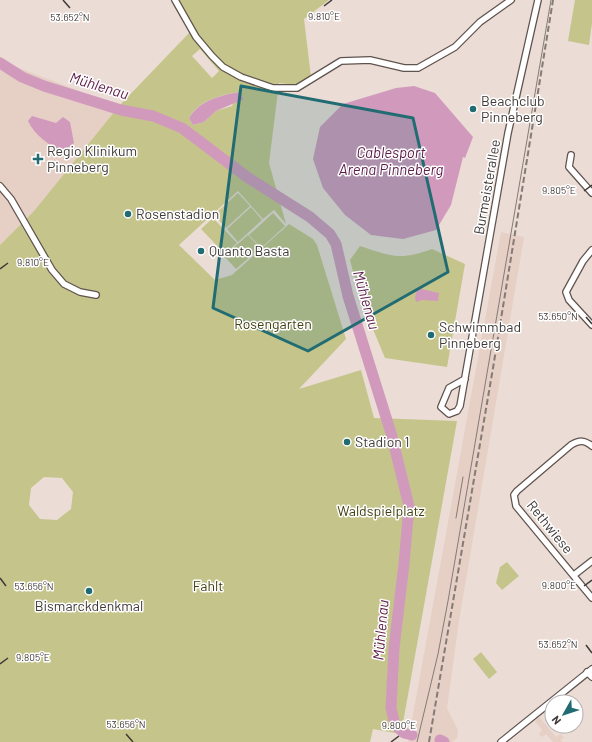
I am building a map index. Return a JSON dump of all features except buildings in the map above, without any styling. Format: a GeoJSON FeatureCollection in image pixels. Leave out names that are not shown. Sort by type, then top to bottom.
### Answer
{"type":"FeatureCollection","features":[{"type":"Feature","properties":{"kind":"street"},"geometry":{"type":"LineString","coordinates":[[175,0],[196,37],[223,67],[241,77],[273,88],[297,88],[341,61],[370,60],[404,68],[418,68],[455,47],[480,22],[511,0]]}},
{"type":"Feature","properties":{"kind":"street","name":"Burmeisterallee"},"geometry":{"type":"LineString","coordinates":[[465,379],[449,388],[441,407],[449,414],[457,411],[460,406],[465,379],[508,133],[538,0]]}},
{"type":"Feature","properties":{"kind":"street"},"geometry":{"type":"LineString","coordinates":[[571,155],[569,167],[592,193]]}},
{"type":"Feature","properties":{"kind":"street"},"geometry":{"type":"LineString","coordinates":[[0,186],[22,216],[30,234],[52,270],[64,284],[80,292],[96,295]]}},
{"type":"Feature","properties":{"kind":"street"},"geometry":{"type":"LineString","coordinates":[[592,250],[583,261],[566,292],[569,300],[592,325]]}},
{"type":"Feature","properties":{"kind":"street","name":"Rethwiese"},"geometry":{"type":"LineString","coordinates":[[592,446],[586,441],[579,441],[571,445],[514,495],[516,506],[592,598]]}},
{"type":"Feature","properties":{"kind":"street","name":"Rethwiese"},"geometry":{"type":"LineString","coordinates":[[574,575],[592,561]]}},
{"type":"Feature","properties":{"kind":"street"},"geometry":{"type":"LineString","coordinates":[[501,742],[590,673]]}},
{"type":"Feature","properties":{"kind":"highlighted area"},"geometry":{"type":"Polygon","coordinates":[[[241,86],[413,118],[448,272],[308,351],[213,308],[241,86]]]}},
{"type":"Feature","properties":{"kind":"shaded area","name":"Regio Klinikum Pinneberg"},"geometry":{"type":"Polygon","coordinates":[[[0,56],[11,65],[119,106],[34,211],[0,245],[0,56]]]}},
{"type":"Feature","properties":{"kind":"shaded area"},"geometry":{"type":"Polygon","coordinates":[[[501,232],[524,237],[459,621],[447,708],[458,730],[457,738],[452,742],[408,742],[501,232]]]}},
{"type":"Feature","properties":{"kind":"shaded area"},"geometry":{"type":"Polygon","coordinates":[[[539,717],[544,723],[544,734],[546,734],[542,737],[539,734],[542,730],[535,721],[539,717]]]}},
{"type":"Feature","properties":{"kind":"shaded area"},"geometry":{"type":"Polygon","coordinates":[[[546,734],[553,734],[556,737],[561,734],[564,738],[561,740],[562,742],[553,742],[546,734]]]}},
{"type":"Feature","properties":{"kind":"green space","name":"Fahlt"},"geometry":{"type":"Polygon","coordinates":[[[178,0],[329,0],[304,19],[311,77],[296,85],[279,83],[269,163],[286,224],[274,210],[263,219],[238,191],[179,245],[215,280],[232,275],[289,224],[313,239],[317,245],[346,339],[299,389],[361,370],[374,418],[457,421],[401,734],[373,729],[370,742],[0,742],[0,245],[34,211],[119,106],[190,32],[173,5],[178,0]],[[200,49],[192,56],[212,78],[219,71],[200,49]],[[238,92],[217,97],[204,103],[193,112],[189,118],[193,125],[204,122],[216,111],[232,106],[238,92]],[[44,477],[31,488],[29,505],[40,519],[57,520],[71,509],[73,492],[62,478],[44,477]]]}},
{"type":"Feature","properties":{"kind":"green space"},"geometry":{"type":"Polygon","coordinates":[[[575,0],[592,0],[592,23],[589,45],[568,41],[575,0]]]}},
{"type":"Feature","properties":{"kind":"green space"},"geometry":{"type":"Polygon","coordinates":[[[238,193],[250,206],[226,228],[214,215],[238,193]]]}},
{"type":"Feature","properties":{"kind":"green space"},"geometry":{"type":"Polygon","coordinates":[[[251,207],[262,220],[238,242],[227,229],[251,207]]]}},
{"type":"Feature","properties":{"kind":"green space"},"geometry":{"type":"Polygon","coordinates":[[[273,213],[285,226],[261,248],[249,235],[273,213]]]}},
{"type":"Feature","properties":{"kind":"green space"},"geometry":{"type":"Polygon","coordinates":[[[213,218],[237,243],[225,254],[201,229],[213,218]]]}},
{"type":"Feature","properties":{"kind":"green space"},"geometry":{"type":"Polygon","coordinates":[[[248,235],[260,248],[236,269],[224,256],[248,235]]]}},
{"type":"Feature","properties":{"kind":"green space","name":"Schwimmbad Pinneberg"},"geometry":{"type":"Polygon","coordinates":[[[360,246],[395,256],[411,255],[432,249],[465,264],[447,367],[385,358],[360,298],[350,260],[360,246]]]}},
{"type":"Feature","properties":{"kind":"green space"},"geometry":{"type":"Polygon","coordinates":[[[507,562],[519,576],[502,590],[496,583],[500,567],[507,562]]]}},
{"type":"Feature","properties":{"kind":"green space"},"geometry":{"type":"Polygon","coordinates":[[[481,652],[497,672],[489,679],[473,659],[481,652]]]}},
{"type":"Feature","properties":{"kind":"water","name":"Cablesport Arena Pinneberg"},"geometry":{"type":"Polygon","coordinates":[[[414,86],[435,93],[473,137],[465,158],[463,157],[451,205],[436,230],[403,239],[371,235],[345,215],[323,188],[313,159],[320,127],[343,104],[396,88],[414,86]]]}},
{"type":"Feature","properties":{"kind":"water"},"geometry":{"type":"Polygon","coordinates":[[[239,92],[244,99],[216,111],[204,122],[193,125],[189,118],[193,112],[204,103],[217,97],[239,92]]]}},
{"type":"Feature","properties":{"kind":"water"},"geometry":{"type":"Polygon","coordinates":[[[32,116],[56,123],[63,117],[70,122],[74,143],[62,153],[52,147],[34,131],[28,121],[32,116]]]}},
{"type":"Feature","properties":{"kind":"water"},"geometry":{"type":"Polygon","coordinates":[[[417,288],[439,293],[438,301],[422,300],[416,302],[415,298],[417,288]]]}},
{"type":"Feature","properties":{"kind":"waterway","name":"Mühlenau"},"geometry":{"type":"LineString","coordinates":[[0,63],[22,77],[44,86],[121,110],[153,116],[182,128],[247,177],[310,217],[330,234],[336,244],[348,296],[391,433],[409,506],[394,648],[391,708],[395,725],[404,733],[412,735]]}},
{"type":"Feature","properties":{"kind":"waterway","name":"Mühlenau"},"geometry":{"type":"LineString","coordinates":[[440,740],[444,742]]}},
{"type":"Feature","properties":{"kind":"tram line"},"geometry":{"type":"LineString","coordinates":[[417,742],[438,654],[448,601],[551,0]]}},
{"type":"Feature","properties":{"kind":"tram line"},"geometry":{"type":"LineString","coordinates":[[456,518],[463,477]]}},
{"type":"Feature","properties":{"kind":"railway"},"geometry":{"type":"LineString","coordinates":[[429,742],[493,368],[553,0]]}},
{"type":"Feature","properties":{"kind":"place","name":"Beachclub Pinneberg"},"geometry":{"type":"Point","coordinates":[473,109]}},
{"type":"Feature","properties":{"kind":"place","name":"Regio Klinikum Pinneberg"},"geometry":{"type":"Point","coordinates":[38,159]}},
{"type":"Feature","properties":{"kind":"place","name":"Rosenstadion"},"geometry":{"type":"Point","coordinates":[128,214]}},
{"type":"Feature","properties":{"kind":"place","name":"Quanto Basta"},"geometry":{"type":"Point","coordinates":[201,251]}},
{"type":"Feature","properties":{"kind":"place","name":"Schwimmbad Pinneberg"},"geometry":{"type":"Point","coordinates":[431,335]}},
{"type":"Feature","properties":{"kind":"place","name":"Stadion 1"},"geometry":{"type":"Point","coordinates":[347,442]}},
{"type":"Feature","properties":{"kind":"place","name":"Bismarckdenkmal"},"geometry":{"type":"Point","coordinates":[89,591]}},
{"type":"Feature","properties":{"kind":"park label","name":"Rosengarten"},"geometry":{"type":"Point","coordinates":[273,324]}},
{"type":"Feature","properties":{"kind":"park label","name":"Waldspielplatz"},"geometry":{"type":"Point","coordinates":[381,511]}}]}
